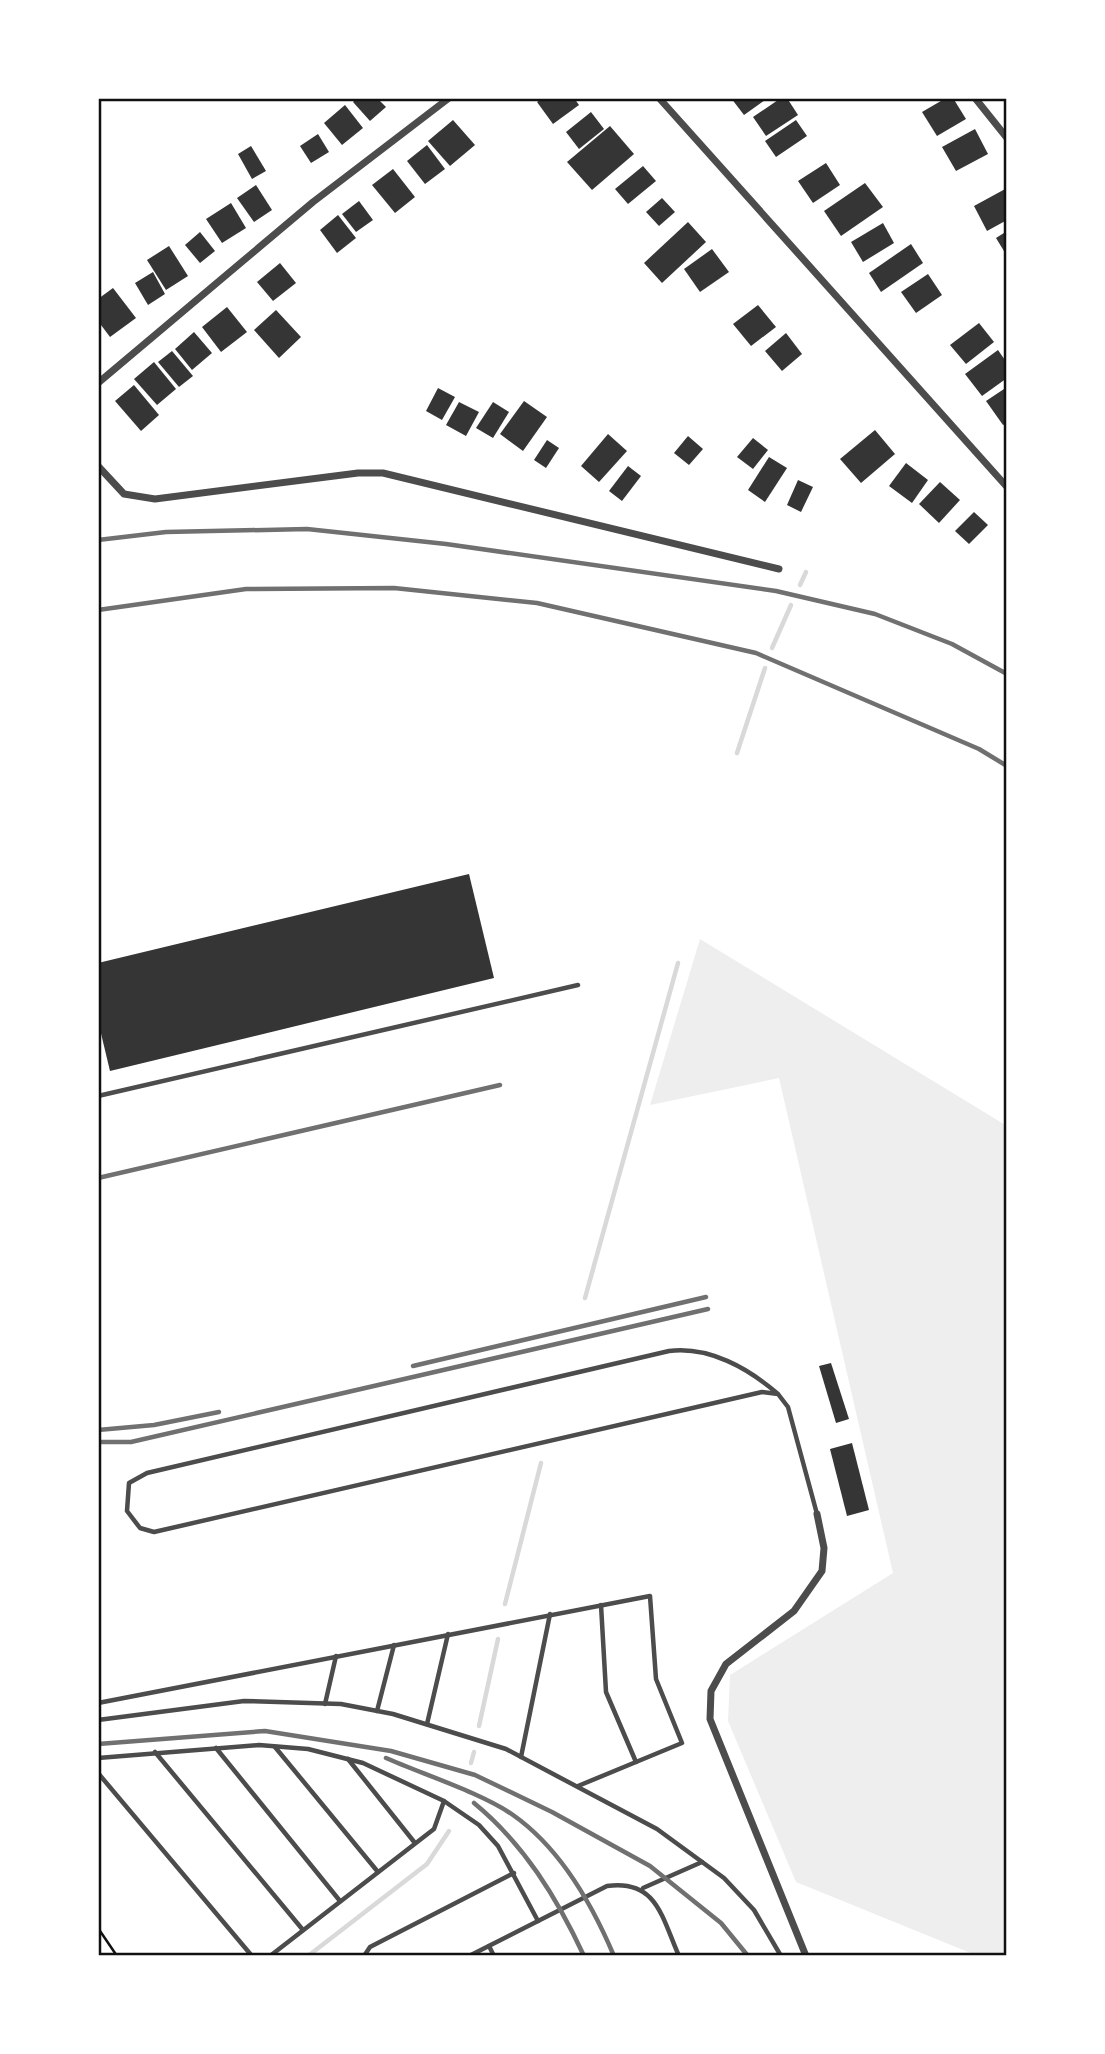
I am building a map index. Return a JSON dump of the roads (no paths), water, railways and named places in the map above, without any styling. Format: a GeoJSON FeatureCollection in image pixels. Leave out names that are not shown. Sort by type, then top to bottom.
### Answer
{"type":"FeatureCollection","features":[{"type":"Feature","properties":{"kind":"street"},"geometry":{"type":"LineString","coordinates":[[98,383],[313,202],[449,98]]}},
{"type":"Feature","properties":{"kind":"street"},"geometry":{"type":"LineString","coordinates":[[659,98],[1007,487]]}},
{"type":"Feature","properties":{"kind":"street"},"geometry":{"type":"LineString","coordinates":[[975,98],[1007,138]]}},
{"type":"Feature","properties":{"kind":"street"},"geometry":{"type":"LineString","coordinates":[[98,466],[124,494],[155,499],[358,473],[383,473],[779,569]]}},
{"type":"Feature","properties":{"kind":"street"},"geometry":{"type":"LineString","coordinates":[[806,1956],[710,1719],[711,1690],[726,1664],[775,1628],[811,1590],[822,1571],[824,1548],[817,1514]]}},
{"type":"Feature","properties":{"kind":"lane"},"geometry":{"type":"LineString","coordinates":[[98,1096],[579,985]]}},
{"type":"Feature","properties":{"kind":"lane"},"geometry":{"type":"LineString","coordinates":[[778,1394],[748,1395],[154,1532],[140,1528],[127,1511],[129,1483],[147,1473],[687,1349],[713,1354],[764,1382],[778,1394],[788,1407],[817,1514]]}},
{"type":"Feature","properties":{"kind":"lane"},"geometry":{"type":"LineString","coordinates":[[98,1703],[650,1596],[656,1679],[682,1743],[577,1786]]}},
{"type":"Feature","properties":{"kind":"lane"},"geometry":{"type":"LineString","coordinates":[[601,1605],[606,1692],[636,1762]]}},
{"type":"Feature","properties":{"kind":"lane"},"geometry":{"type":"LineString","coordinates":[[521,1757],[550,1614]]}},
{"type":"Feature","properties":{"kind":"lane"},"geometry":{"type":"LineString","coordinates":[[427,1724],[448,1634]]}},
{"type":"Feature","properties":{"kind":"lane"},"geometry":{"type":"LineString","coordinates":[[377,1711],[394,1645]]}},
{"type":"Feature","properties":{"kind":"lane"},"geometry":{"type":"LineString","coordinates":[[325,1704],[336,1656]]}},
{"type":"Feature","properties":{"kind":"lane"},"geometry":{"type":"LineString","coordinates":[[98,1720],[244,1702],[325,1704],[377,1711],[506,1749],[657,1829],[702,1861],[724,1878],[754,1910],[780,1956]]}},
{"type":"Feature","properties":{"kind":"lane"},"geometry":{"type":"LineString","coordinates":[[275,1747],[377,1872]]}},
{"type":"Feature","properties":{"kind":"lane"},"geometry":{"type":"LineString","coordinates":[[98,1758],[216,1748],[275,1747],[308,1749],[348,1759],[444,1801],[479,1825],[498,1846],[538,1921]]}},
{"type":"Feature","properties":{"kind":"lane"},"geometry":{"type":"LineString","coordinates":[[216,1748],[340,1901]]}},
{"type":"Feature","properties":{"kind":"lane"},"geometry":{"type":"LineString","coordinates":[[155,1752],[303,1930]]}},
{"type":"Feature","properties":{"kind":"lane"},"geometry":{"type":"LineString","coordinates":[[348,1759],[415,1843]]}},
{"type":"Feature","properties":{"kind":"lane"},"geometry":{"type":"LineString","coordinates":[[98,1773],[252,1956]]}},
{"type":"Feature","properties":{"kind":"lane"},"geometry":{"type":"LineString","coordinates":[[270,1956],[434,1829],[444,1801]]}},
{"type":"Feature","properties":{"kind":"lane"},"geometry":{"type":"LineString","coordinates":[[469,1956],[607,1886],[623,1884],[643,1888],[702,1861]]}},
{"type":"Feature","properties":{"kind":"lane"},"geometry":{"type":"LineString","coordinates":[[364,1956],[370,1947],[514,1873]]}},
{"type":"Feature","properties":{"kind":"lane"},"geometry":{"type":"LineString","coordinates":[[643,1888],[658,1908],[679,1956]]}},
{"type":"Feature","properties":{"kind":"lane"},"geometry":{"type":"LineString","coordinates":[[489,1946],[494,1956]]}},
{"type":"Feature","properties":{"kind":"waterway"},"geometry":{"type":"LineString","coordinates":[[800,585],[806,572]]}},
{"type":"Feature","properties":{"kind":"waterway"},"geometry":{"type":"LineString","coordinates":[[772,648],[791,605]]}},
{"type":"Feature","properties":{"kind":"waterway"},"geometry":{"type":"LineString","coordinates":[[737,753],[765,668]]}},
{"type":"Feature","properties":{"kind":"waterway"},"geometry":{"type":"LineString","coordinates":[[585,1298],[678,963]]}},
{"type":"Feature","properties":{"kind":"waterway"},"geometry":{"type":"LineString","coordinates":[[505,1604],[541,1463]]}},
{"type":"Feature","properties":{"kind":"waterway"},"geometry":{"type":"LineString","coordinates":[[479,1726],[498,1639]]}},
{"type":"Feature","properties":{"kind":"waterway"},"geometry":{"type":"LineString","coordinates":[[471,1763],[474,1752]]}},
{"type":"Feature","properties":{"kind":"waterway"},"geometry":{"type":"LineString","coordinates":[[308,1956],[427,1864],[449,1831]]}},
{"type":"Feature","properties":{"kind":"railway"},"geometry":{"type":"LineString","coordinates":[[98,540],[166,532],[307,529],[446,544],[776,591],[875,614],[952,644],[1007,674]]}},
{"type":"Feature","properties":{"kind":"railway"},"geometry":{"type":"LineString","coordinates":[[98,610],[246,589],[394,588],[537,603],[756,653],[979,749],[1007,766]]}},
{"type":"Feature","properties":{"kind":"railway"},"geometry":{"type":"LineString","coordinates":[[98,1178],[500,1085]]}},
{"type":"Feature","properties":{"kind":"railway"},"geometry":{"type":"LineString","coordinates":[[413,1366],[706,1297]]}},
{"type":"Feature","properties":{"kind":"railway"},"geometry":{"type":"LineString","coordinates":[[98,1442],[131,1442],[708,1309]]}},
{"type":"Feature","properties":{"kind":"railway"},"geometry":{"type":"LineString","coordinates":[[98,1430],[154,1425],[219,1412]]}},
{"type":"Feature","properties":{"kind":"railway"},"geometry":{"type":"LineString","coordinates":[[98,1744],[265,1731],[391,1751],[475,1775],[552,1812],[650,1866],[721,1923],[748,1956]]}},
{"type":"Feature","properties":{"kind":"railway"},"geometry":{"type":"LineString","coordinates":[[386,1758],[485,1799],[530,1828],[573,1878],[596,1917],[614,1956]]}},
{"type":"Feature","properties":{"kind":"railway"},"geometry":{"type":"LineString","coordinates":[[474,1803],[508,1836],[538,1873],[584,1956]]}}]}
